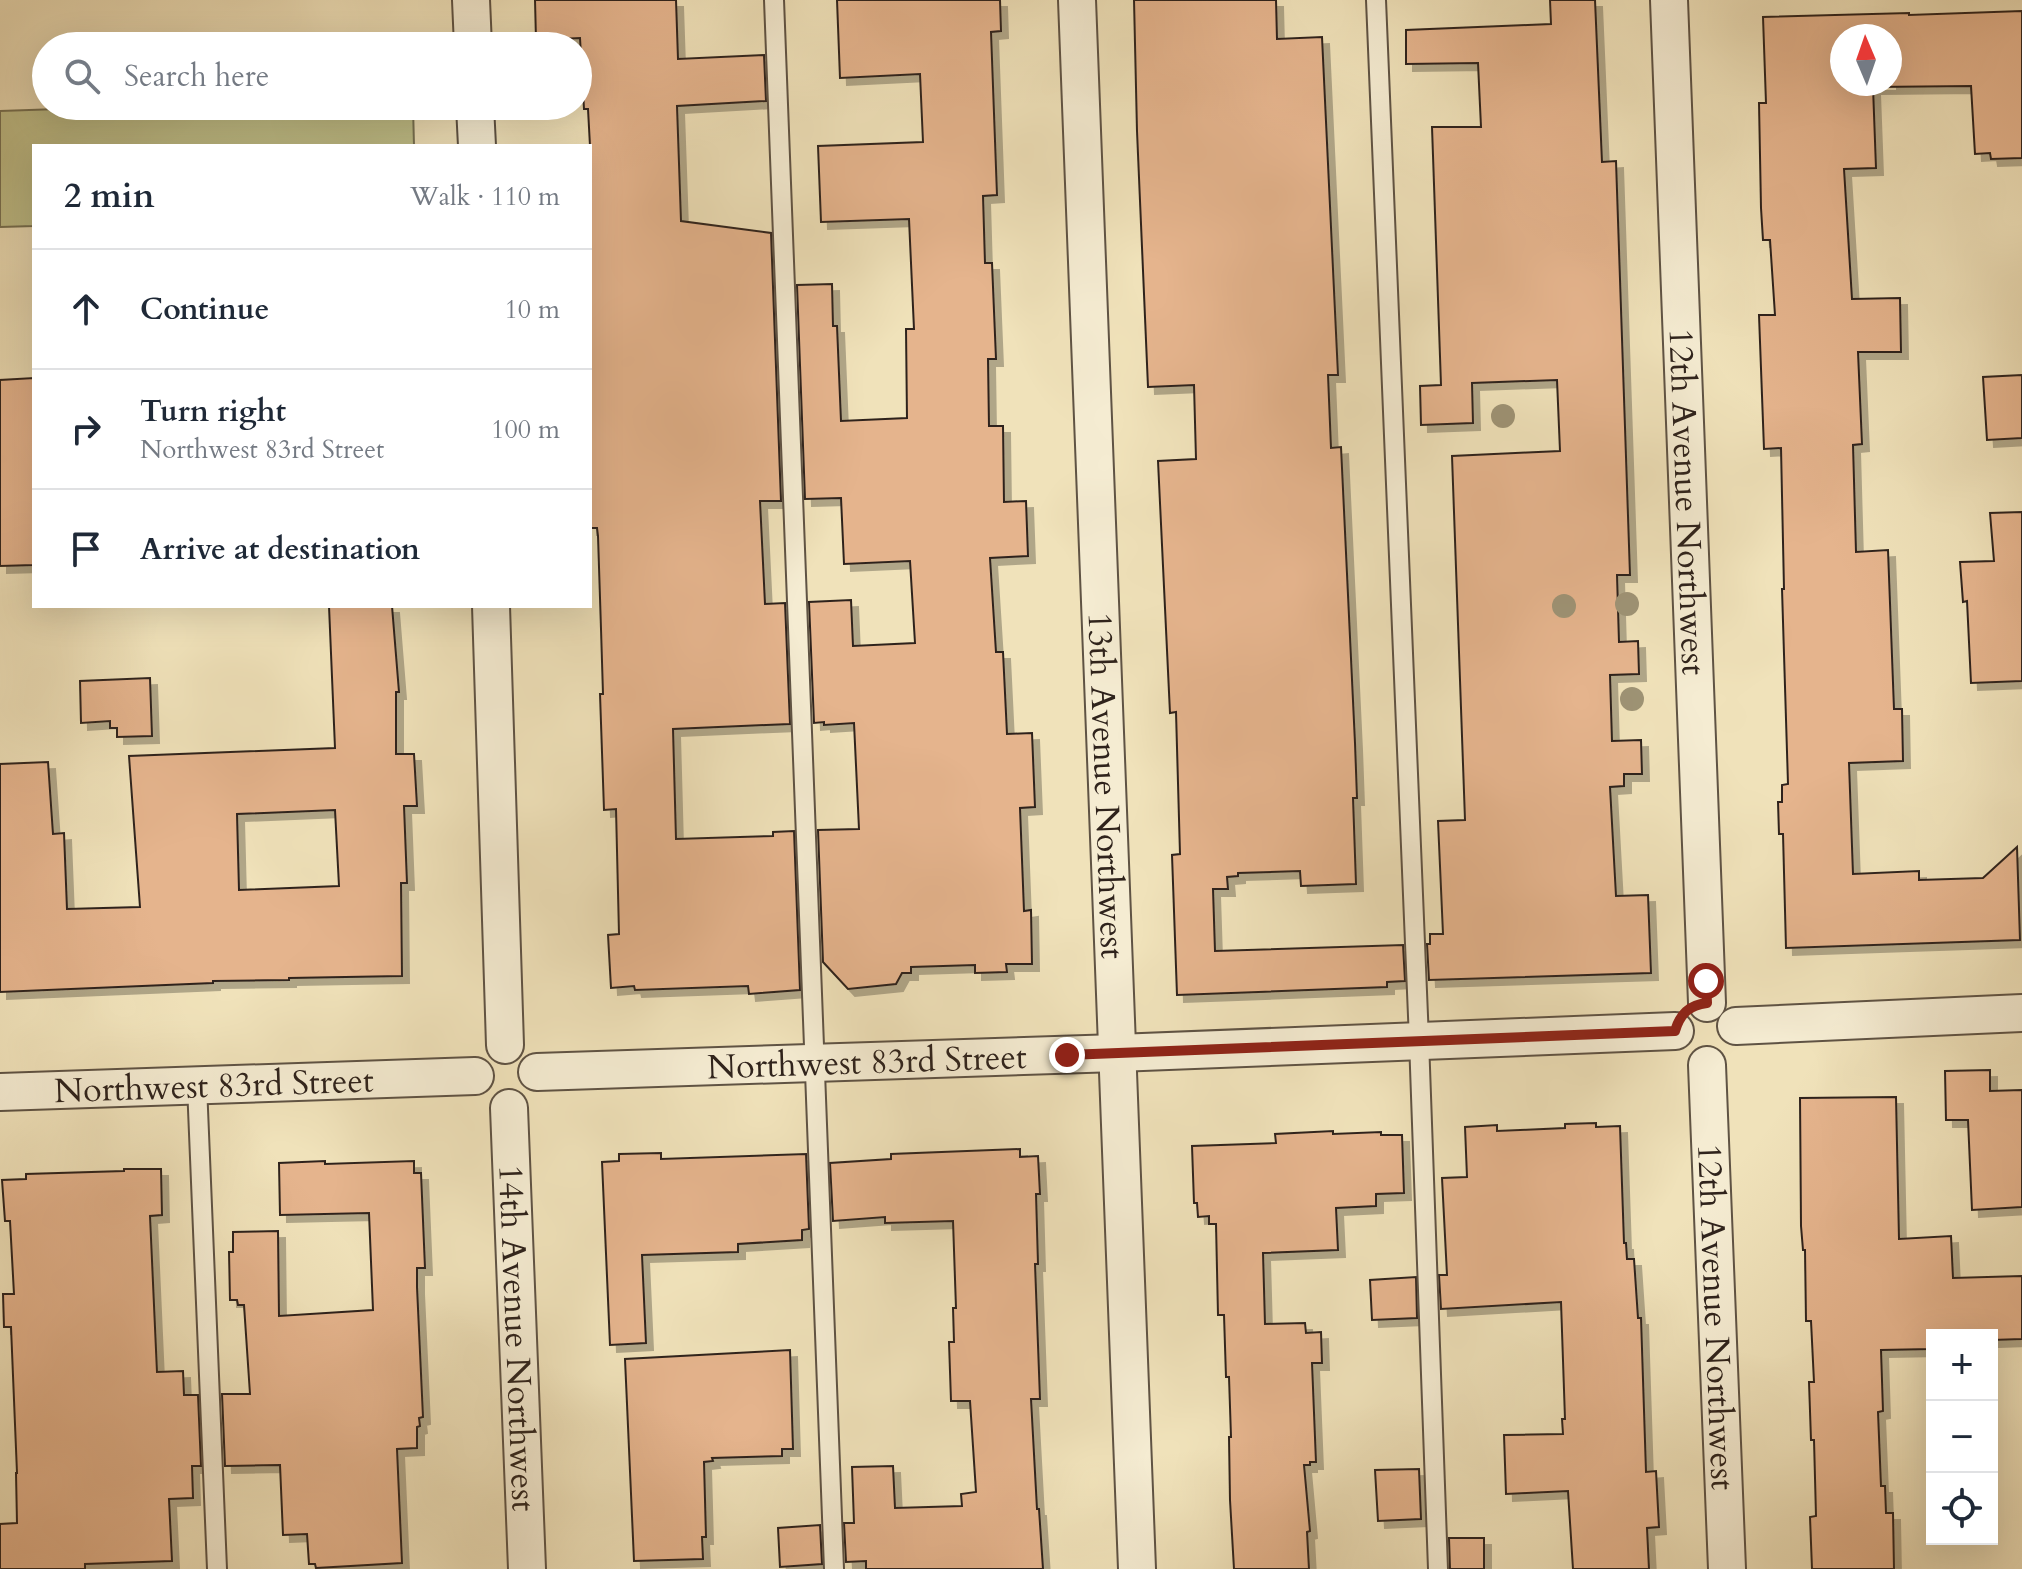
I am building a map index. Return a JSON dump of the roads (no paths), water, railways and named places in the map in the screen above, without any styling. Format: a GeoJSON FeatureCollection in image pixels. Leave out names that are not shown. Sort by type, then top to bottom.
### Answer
{"type":"FeatureCollection","features":[{"type":"Feature","properties":{"kind":"street"},"geometry":{"type":"LineString","coordinates":[[471,0],[472,32]]}},
{"type":"Feature","properties":{"kind":"street","name":"13th Avenue Northwest"},"geometry":{"type":"LineString","coordinates":[[1077,0],[1137,1569]]}},
{"type":"Feature","properties":{"kind":"street","name":"12th Avenue Northwest"},"geometry":{"type":"LineString","coordinates":[[1669,0],[1707,1003]]}},
{"type":"Feature","properties":{"kind":"street"},"geometry":{"type":"LineString","coordinates":[[476,120],[477,144]]}},
{"type":"Feature","properties":{"kind":"street"},"geometry":{"type":"LineString","coordinates":[[491,608],[505,1045]]}},
{"type":"Feature","properties":{"kind":"street"},"geometry":{"type":"LineString","coordinates":[[1707,1003],[1722,1008],[1730,1014],[1736,1026],[1733,1051],[1717,1064],[1696,1064],[1687,1059],[1676,1041],[1678,1020],[1693,1006],[1707,1003]]}},
{"type":"Feature","properties":{"kind":"street"},"geometry":{"type":"LineString","coordinates":[[1736,1026],[2022,1013]]}},
{"type":"Feature","properties":{"kind":"street","name":"Northwest 83rd Street"},"geometry":{"type":"LineString","coordinates":[[537,1072],[1675,1031]]}},
{"type":"Feature","properties":{"kind":"street"},"geometry":{"type":"LineString","coordinates":[[505,1045],[522,1049],[534,1063],[537,1072],[531,1095],[509,1108],[500,1108],[485,1100],[475,1085],[475,1068],[483,1055],[490,1049],[505,1045]]}},
{"type":"Feature","properties":{"kind":"street","name":"12th Avenue Northwest"},"geometry":{"type":"LineString","coordinates":[[1707,1065],[1727,1569]]}},
{"type":"Feature","properties":{"kind":"street","name":"Northwest 83rd Street"},"geometry":{"type":"LineString","coordinates":[[0,1092],[475,1076]]}},
{"type":"Feature","properties":{"kind":"street","name":"14th Avenue Northwest"},"geometry":{"type":"LineString","coordinates":[[509,1108],[527,1569]]}},
{"type":"Feature","properties":{"kind":"lane"},"geometry":{"type":"LineString","coordinates":[[774,0],[834,1569]]}},
{"type":"Feature","properties":{"kind":"lane"},"geometry":{"type":"LineString","coordinates":[[1376,0],[1438,1569]]}},
{"type":"Feature","properties":{"kind":"lane"},"geometry":{"type":"LineString","coordinates":[[197,1085],[217,1569]]}}]}
